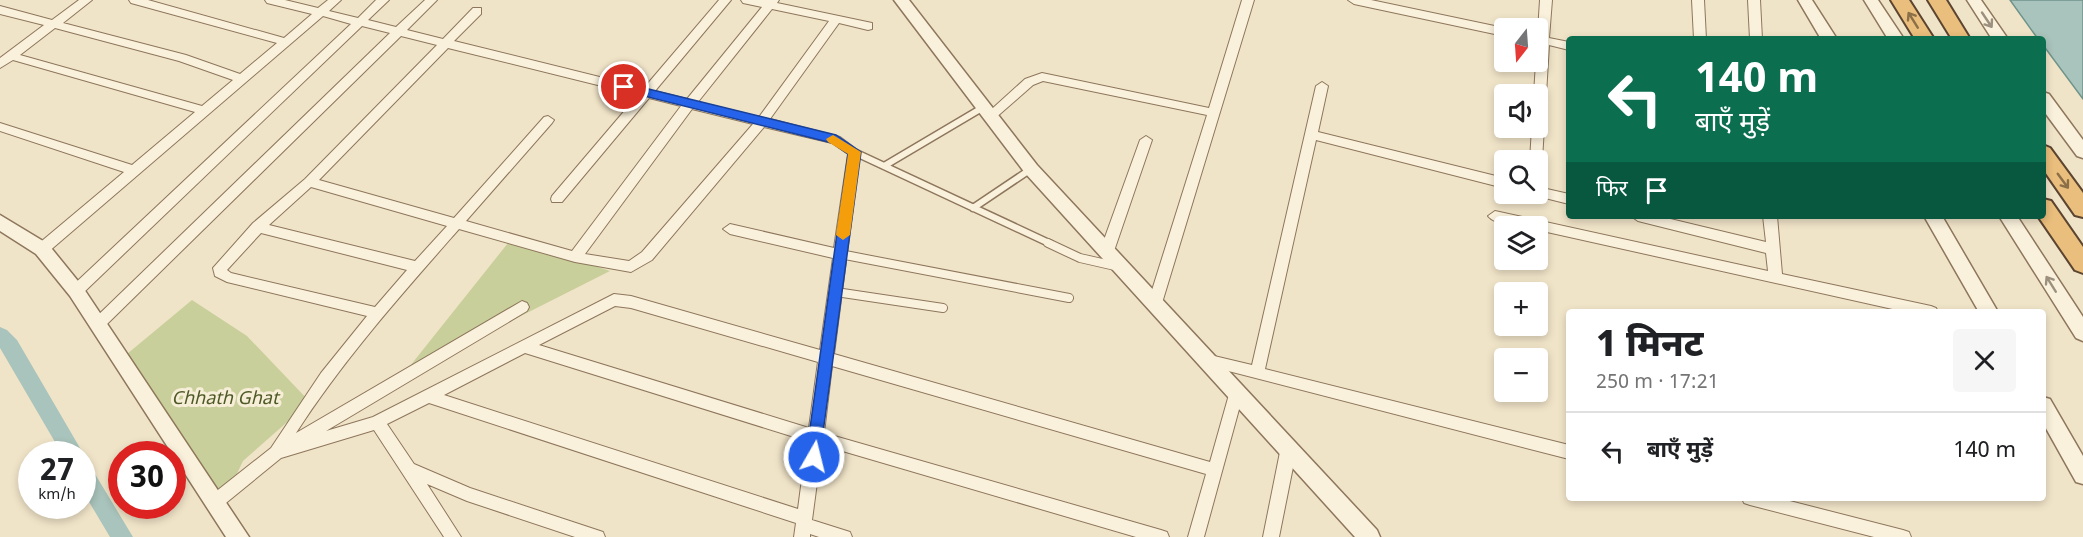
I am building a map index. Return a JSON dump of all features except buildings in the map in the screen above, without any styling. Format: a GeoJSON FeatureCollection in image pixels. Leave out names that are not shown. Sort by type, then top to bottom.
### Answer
{"type":"FeatureCollection","features":[{"type":"Feature","properties":{"kind":"highway"},"geometry":{"type":"LineString","coordinates":[[1900,0],[1923,36]]}},
{"type":"Feature","properties":{"kind":"highway"},"geometry":{"type":"LineString","coordinates":[[1937,0],[1959,36]]}},
{"type":"Feature","properties":{"kind":"highway"},"geometry":{"type":"LineString","coordinates":[[2046,157],[2083,209]]}},
{"type":"Feature","properties":{"kind":"highway"},"geometry":{"type":"LineString","coordinates":[[2046,211],[2083,264]]}},
{"type":"Feature","properties":{"kind":"street"},"geometry":{"type":"LineString","coordinates":[[0,64],[86,0]]}},
{"type":"Feature","properties":{"kind":"street"},"geometry":{"type":"LineString","coordinates":[[135,0],[286,42]]}},
{"type":"Feature","properties":{"kind":"street"},"geometry":{"type":"LineString","coordinates":[[271,0],[836,140],[854,152],[804,527]]}},
{"type":"Feature","properties":{"kind":"street"},"geometry":{"type":"LineString","coordinates":[[42,249],[335,0]]}},
{"type":"Feature","properties":{"kind":"street"},"geometry":{"type":"LineString","coordinates":[[76,291],[383,0]]}},
{"type":"Feature","properties":{"kind":"street"},"geometry":{"type":"LineString","coordinates":[[98,324],[431,0]]}},
{"type":"Feature","properties":{"kind":"street"},"geometry":{"type":"LineString","coordinates":[[557,199],[724,0]]}},
{"type":"Feature","properties":{"kind":"street"},"geometry":{"type":"LineString","coordinates":[[747,0],[772,2],[836,20],[868,26]]}},
{"type":"Feature","properties":{"kind":"street"},"geometry":{"type":"LineString","coordinates":[[901,0],[1031,169],[1370,537]]}},
{"type":"Feature","properties":{"kind":"street"},"geometry":{"type":"LineString","coordinates":[[1155,303],[1248,0]]}},
{"type":"Feature","properties":{"kind":"street"},"geometry":{"type":"LineString","coordinates":[[1354,0],[1494,30]]}},
{"type":"Feature","properties":{"kind":"street"},"geometry":{"type":"LineString","coordinates":[[1544,18],[1546,0]]}},
{"type":"Feature","properties":{"kind":"street"},"geometry":{"type":"LineString","coordinates":[[1698,0],[1700,36]]}},
{"type":"Feature","properties":{"kind":"street"},"geometry":{"type":"LineString","coordinates":[[1754,0],[1756,36]]}},
{"type":"Feature","properties":{"kind":"street"},"geometry":{"type":"LineString","coordinates":[[1802,0],[1827,36]]}},
{"type":"Feature","properties":{"kind":"street"},"geometry":{"type":"LineString","coordinates":[[1871,0],[1894,36]]}},
{"type":"Feature","properties":{"kind":"street"},"geometry":{"type":"LineString","coordinates":[[1974,0],[1998,36]]}},
{"type":"Feature","properties":{"kind":"street"},"geometry":{"type":"LineString","coordinates":[[575,257],[690,103],[772,2]]}},
{"type":"Feature","properties":{"kind":"street"},"geometry":{"type":"LineString","coordinates":[[0,10],[182,58],[242,80]]}},
{"type":"Feature","properties":{"kind":"street"},"geometry":{"type":"LineString","coordinates":[[377,313],[227,277],[220,273],[220,268],[258,227],[309,182],[477,11]]}},
{"type":"Feature","properties":{"kind":"street"},"geometry":{"type":"LineString","coordinates":[[309,182],[575,257],[631,267],[641,262],[762,121],[836,20]]}},
{"type":"Feature","properties":{"kind":"street"},"geometry":{"type":"LineString","coordinates":[[1548,42],[1566,45]]}},
{"type":"Feature","properties":{"kind":"street"},"geometry":{"type":"LineString","coordinates":[[11,56],[205,111]]}},
{"type":"Feature","properties":{"kind":"street"},"geometry":{"type":"LineString","coordinates":[[1536,150],[1540,72]]}},
{"type":"Feature","properties":{"kind":"street"},"geometry":{"type":"LineString","coordinates":[[985,112],[1029,82],[1042,78],[1215,113]]}},
{"type":"Feature","properties":{"kind":"street"},"geometry":{"type":"LineString","coordinates":[[1257,373],[1322,86]]}},
{"type":"Feature","properties":{"kind":"street"},"geometry":{"type":"LineString","coordinates":[[2046,102],[2083,152]]}},
{"type":"Feature","properties":{"kind":"street"},"geometry":{"type":"LineString","coordinates":[[276,453],[302,408],[377,313],[548,120]]}},
{"type":"Feature","properties":{"kind":"street"},"geometry":{"type":"LineString","coordinates":[[0,127],[135,171]]}},
{"type":"Feature","properties":{"kind":"street"},"geometry":{"type":"LineString","coordinates":[[1310,134],[1494,180]]}},
{"type":"Feature","properties":{"kind":"street"},"geometry":{"type":"LineString","coordinates":[[1107,252],[1146,140]]}},
{"type":"Feature","properties":{"kind":"street"},"geometry":{"type":"LineString","coordinates":[[1548,194],[1566,198]]}},
{"type":"Feature","properties":{"kind":"street"},"geometry":{"type":"LineString","coordinates":[[1650,219],[1773,249]]}},
{"type":"Feature","properties":{"kind":"street"},"geometry":{"type":"LineString","coordinates":[[1770,219],[1775,277]]}},
{"type":"Feature","properties":{"kind":"street"},"geometry":{"type":"LineString","coordinates":[[1935,219],[1987,309]]}},
{"type":"Feature","properties":{"kind":"street"},"geometry":{"type":"LineString","coordinates":[[2010,219],[2083,333]]}},
{"type":"Feature","properties":{"kind":"street"},"geometry":{"type":"LineString","coordinates":[[0,222],[42,249],[76,291],[238,537]]}},
{"type":"Feature","properties":{"kind":"street"},"geometry":{"type":"LineString","coordinates":[[258,227],[417,267]]}},
{"type":"Feature","properties":{"kind":"street"},"geometry":{"type":"LineString","coordinates":[[1548,228],[1918,309]]}},
{"type":"Feature","properties":{"kind":"street"},"geometry":{"type":"LineString","coordinates":[[730,229],[840,254]]}},
{"type":"Feature","properties":{"kind":"street"},"geometry":{"type":"LineString","coordinates":[[276,453],[377,422],[614,300],[632,302],[1215,470]]}},
{"type":"Feature","properties":{"kind":"street"},"geometry":{"type":"LineString","coordinates":[[215,502],[276,453],[522,307]]}},
{"type":"Feature","properties":{"kind":"street"},"geometry":{"type":"LineString","coordinates":[[522,346],[816,437],[1161,537]]}},
{"type":"Feature","properties":{"kind":"street"},"geometry":{"type":"LineString","coordinates":[[1210,361],[1566,451]]}},
{"type":"Feature","properties":{"kind":"street"},"geometry":{"type":"LineString","coordinates":[[1196,537],[1237,391]]}},
{"type":"Feature","properties":{"kind":"street"},"geometry":{"type":"LineString","coordinates":[[428,396],[804,527],[844,537]]}},
{"type":"Feature","properties":{"kind":"street"},"geometry":{"type":"LineString","coordinates":[[2046,410],[2083,475]]}},
{"type":"Feature","properties":{"kind":"street"},"geometry":{"type":"LineString","coordinates":[[377,422],[453,537]]}},
{"type":"Feature","properties":{"kind":"street"},"geometry":{"type":"LineString","coordinates":[[1271,537],[1289,447]]}},
{"type":"Feature","properties":{"kind":"street"},"geometry":{"type":"LineString","coordinates":[[408,469],[467,494],[597,537]]}},
{"type":"Feature","properties":{"kind":"street"},"geometry":{"type":"LineString","coordinates":[[1762,501],[1903,537]]}},
{"type":"Feature","properties":{"kind":"lane"},"geometry":{"type":"LineString","coordinates":[[884,166],[985,112]]}},
{"type":"Feature","properties":{"kind":"lane"},"geometry":{"type":"LineString","coordinates":[[854,152],[1080,258],[1123,268]]}},
{"type":"Feature","properties":{"kind":"lane"},"geometry":{"type":"LineString","coordinates":[[973,208],[1031,169]]}},
{"type":"Feature","properties":{"kind":"lane"},"geometry":{"type":"LineString","coordinates":[[840,254],[1069,298]]}},
{"type":"Feature","properties":{"kind":"lane"},"geometry":{"type":"LineString","coordinates":[[836,292],[943,308]]}},
{"type":"Feature","properties":{"kind":"green space"},"geometry":{"type":"Polygon","coordinates":[[[512,238],[610,271],[402,376],[512,238]]]}},
{"type":"Feature","properties":{"kind":"green space","name":"Chhath Ghat"},"geometry":{"type":"Polygon","coordinates":[[[192,300],[247,336],[310,402],[243,461],[225,499],[219,495],[186,441],[184,441],[127,354],[192,300]]]}},
{"type":"Feature","properties":{"kind":"water"},"geometry":{"type":"Polygon","coordinates":[[[2010,0],[2083,0],[2083,99],[2046,49],[2046,36],[2036,36],[2010,0]]]}},
{"type":"Feature","properties":{"kind":"waterway"},"geometry":{"type":"LineString","coordinates":[[0,335],[10,346],[65,441]]}},
{"type":"Feature","properties":{"kind":"waterway"},"geometry":{"type":"LineString","coordinates":[[96,493],[122,537]]}},
{"type":"Feature","properties":{"kind":"slow traffic"},"geometry":{"type":"LineString","coordinates":[[833,139],[847,145],[854,152],[843,235]]}},
{"type":"Feature","properties":{"kind":"route"},"geometry":{"type":"LineString","coordinates":[[624,87],[836,140],[847,145],[854,152],[814,457]]}}]}
